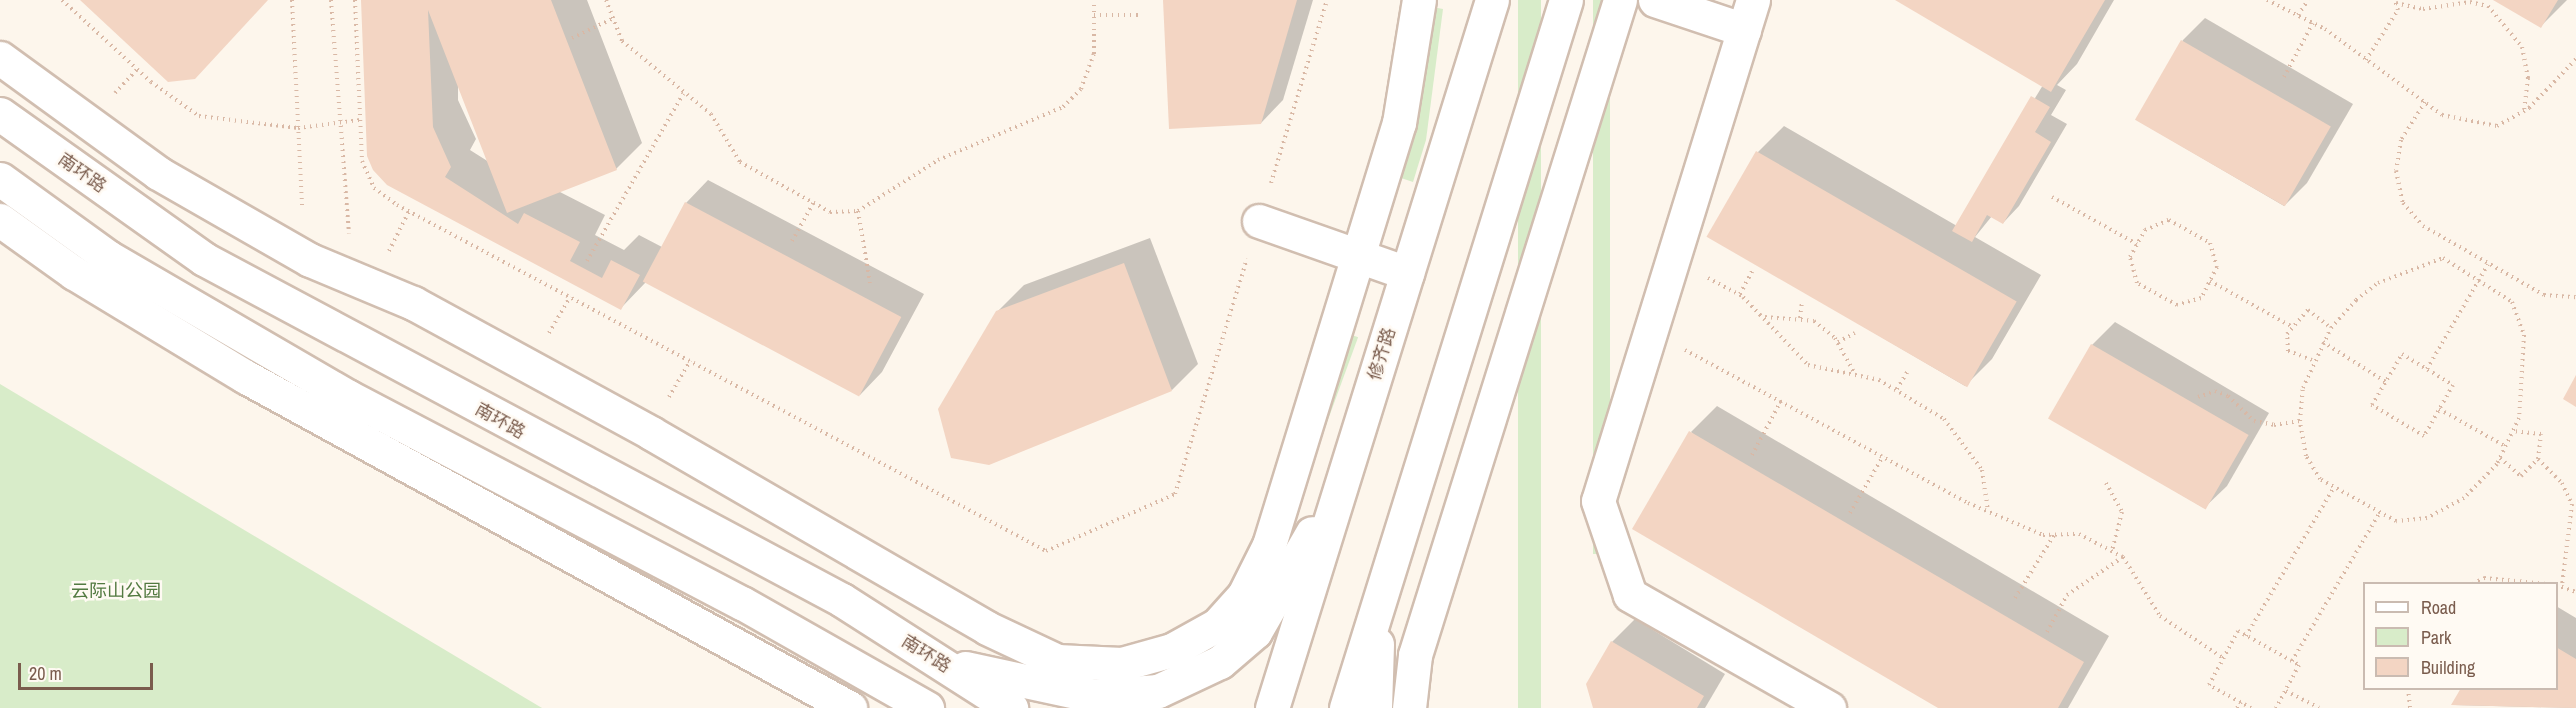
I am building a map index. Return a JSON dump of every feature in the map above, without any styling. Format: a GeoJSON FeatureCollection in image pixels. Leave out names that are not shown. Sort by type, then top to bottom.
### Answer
{"type":"FeatureCollection","features":[{"type":"Feature","properties":{"kind":"street"},"geometry":{"type":"LineString","coordinates":[[0,58],[158,173],[310,260],[413,303],[899,572],[987,628],[1057,661],[1145,660],[1217,625],[1244,595],[1269,546],[1399,123],[1419,0]]}},
{"type":"Feature","properties":{"kind":"street","name":"修齐路"},"geometry":{"type":"LineString","coordinates":[[1272,708],[1492,0]]}},
{"type":"Feature","properties":{"kind":"street"},"geometry":{"type":"LineString","coordinates":[[1346,708],[1566,0]]}},
{"type":"Feature","properties":{"kind":"street"},"geometry":{"type":"LineString","coordinates":[[1409,708],[1415,656],[1620,0]]}},
{"type":"Feature","properties":{"kind":"street"},"geometry":{"type":"LineString","coordinates":[[1655,0],[1749,15],[1598,501],[1630,595],[1829,708]]}},
{"type":"Feature","properties":{"kind":"street","name":"南环路"},"geometry":{"type":"LineString","coordinates":[[0,114],[204,259],[842,600],[1011,708]]}},
{"type":"Feature","properties":{"kind":"street"},"geometry":{"type":"LineString","coordinates":[[0,179],[108,257],[349,397],[742,603],[927,708]]}},
{"type":"Feature","properties":{"kind":"street"},"geometry":{"type":"LineString","coordinates":[[0,220],[74,273],[246,377],[850,708]]}},
{"type":"Feature","properties":{"kind":"street"},"geometry":{"type":"LineString","coordinates":[[1259,221],[1407,273]]}},
{"type":"Feature","properties":{"kind":"street"},"geometry":{"type":"LineString","coordinates":[[938,662],[1094,696],[1158,691],[1220,662],[1255,632],[1342,482]]}},
{"type":"Feature","properties":{"kind":"street"},"geometry":{"type":"LineString","coordinates":[[1375,708],[1379,597]]}},
{"type":"Feature","properties":{"kind":"path"},"geometry":{"type":"LineString","coordinates":[[62,0],[137,69],[199,116],[298,128],[360,120]]}},
{"type":"Feature","properties":{"kind":"path"},"geometry":{"type":"LineString","coordinates":[[292,0],[302,214]]}},
{"type":"Feature","properties":{"kind":"path"},"geometry":{"type":"LineString","coordinates":[[331,0],[350,246]]}},
{"type":"Feature","properties":{"kind":"path"},"geometry":{"type":"LineString","coordinates":[[355,0],[362,161],[374,188],[409,211],[1046,551],[1175,494],[1327,0]]}},
{"type":"Feature","properties":{"kind":"path"},"geometry":{"type":"LineString","coordinates":[[606,0],[622,42],[683,94],[711,114],[740,162],[830,212],[858,211],[938,160],[1063,107],[1081,89],[1094,54],[1094,0]]}},
{"type":"Feature","properties":{"kind":"path"},"geometry":{"type":"LineString","coordinates":[[2267,0],[2313,23],[2442,115],[2497,126],[2524,111],[2557,84],[2576,59]]}},
{"type":"Feature","properties":{"kind":"path"},"geometry":{"type":"LineString","coordinates":[[2298,15],[2308,0]]}},
{"type":"Feature","properties":{"kind":"path"},"geometry":{"type":"LineString","coordinates":[[2435,8],[2439,0]]}},
{"type":"Feature","properties":{"kind":"path"},"geometry":{"type":"LineString","coordinates":[[2366,60],[2398,10],[2396,1],[2435,8],[2488,6],[2505,21],[2522,47],[2528,78],[2524,111]]}},
{"type":"Feature","properties":{"kind":"path"},"geometry":{"type":"LineString","coordinates":[[1094,15],[1139,15]]}},
{"type":"Feature","properties":{"kind":"path"},"geometry":{"type":"LineString","coordinates":[[572,38],[614,18]]}},
{"type":"Feature","properties":{"kind":"path"},"geometry":{"type":"LineString","coordinates":[[2284,77],[2313,23]]}},
{"type":"Feature","properties":{"kind":"path"},"geometry":{"type":"LineString","coordinates":[[107,102],[137,69]]}},
{"type":"Feature","properties":{"kind":"path"},"geometry":{"type":"LineString","coordinates":[[588,261],[683,94]]}},
{"type":"Feature","properties":{"kind":"path"},"geometry":{"type":"LineString","coordinates":[[2425,102],[2401,140],[2396,171],[2403,204],[2423,226],[2544,295],[2576,297]]}},
{"type":"Feature","properties":{"kind":"path"},"geometry":{"type":"LineString","coordinates":[[2052,197],[2138,244]]}},
{"type":"Feature","properties":{"kind":"path"},"geometry":{"type":"LineString","coordinates":[[792,241],[814,202]]}},
{"type":"Feature","properties":{"kind":"path"},"geometry":{"type":"LineString","coordinates":[[384,259],[409,211]]}},
{"type":"Feature","properties":{"kind":"path"},"geometry":{"type":"LineString","coordinates":[[858,211],[870,283]]}},
{"type":"Feature","properties":{"kind":"path"},"geometry":{"type":"LineString","coordinates":[[2169,220],[2210,243],[2217,267],[2210,281],[2201,298],[2177,305],[2137,283],[2130,257],[2145,230],[2169,220]]}},
{"type":"Feature","properties":{"kind":"path"},"geometry":{"type":"LineString","coordinates":[[2443,258],[2479,281],[2512,302],[2524,335],[2526,367],[2513,431],[2500,458],[2464,498],[2427,518],[2396,521],[2320,479],[2306,456],[2300,421],[2312,360],[2331,328],[2378,283],[2409,268],[2443,258]]}},
{"type":"Feature","properties":{"kind":"path"},"geometry":{"type":"LineString","coordinates":[[2427,369],[2488,264]]}},
{"type":"Feature","properties":{"kind":"path"},"geometry":{"type":"LineString","coordinates":[[1670,270],[1710,279],[1740,294],[1765,317],[1808,365],[1854,373],[1897,388],[1957,434],[1982,470],[1988,511]]}},
{"type":"Feature","properties":{"kind":"path"},"geometry":{"type":"LineString","coordinates":[[1740,294],[1752,271]]}},
{"type":"Feature","properties":{"kind":"path"},"geometry":{"type":"LineString","coordinates":[[2210,281],[2291,326]]}},
{"type":"Feature","properties":{"kind":"path"},"geometry":{"type":"LineString","coordinates":[[545,341],[570,297]]}},
{"type":"Feature","properties":{"kind":"path"},"geometry":{"type":"LineString","coordinates":[[1800,318],[1802,302]]}},
{"type":"Feature","properties":{"kind":"path"},"geometry":{"type":"LineString","coordinates":[[2312,360],[2288,351],[2291,326],[2308,310],[2331,328]]}},
{"type":"Feature","properties":{"kind":"path"},"geometry":{"type":"LineString","coordinates":[[1765,317],[1800,318],[1814,321],[1838,342],[1854,373]]}},
{"type":"Feature","properties":{"kind":"path"},"geometry":{"type":"LineString","coordinates":[[1650,331],[1988,511],[2054,535],[2079,534],[2123,557],[2160,616],[2223,658]]}},
{"type":"Feature","properties":{"kind":"path"},"geometry":{"type":"LineString","coordinates":[[1838,342],[1855,333]]}},
{"type":"Feature","properties":{"kind":"path"},"geometry":{"type":"LineString","coordinates":[[2323,342],[2386,382]]}},
{"type":"Feature","properties":{"kind":"path"},"geometry":{"type":"LineString","coordinates":[[2402,354],[2427,369],[2453,385],[2424,436],[2372,405],[2402,354]]}},
{"type":"Feature","properties":{"kind":"path"},"geometry":{"type":"LineString","coordinates":[[662,409],[690,362]]}},
{"type":"Feature","properties":{"kind":"path"},"geometry":{"type":"LineString","coordinates":[[1897,388],[1908,371]]}},
{"type":"Feature","properties":{"kind":"path"},"geometry":{"type":"LineString","coordinates":[[2198,397],[2216,391],[2228,396],[2264,423],[2300,421]]}},
{"type":"Feature","properties":{"kind":"path"},"geometry":{"type":"LineString","coordinates":[[1752,455],[1781,401]]}},
{"type":"Feature","properties":{"kind":"path"},"geometry":{"type":"LineString","coordinates":[[2439,409],[2505,446]]}},
{"type":"Feature","properties":{"kind":"path"},"geometry":{"type":"LineString","coordinates":[[2500,458],[2521,476],[2538,459],[2541,434],[2513,431]]}},
{"type":"Feature","properties":{"kind":"path"},"geometry":{"type":"LineString","coordinates":[[1850,513],[1883,456]]}},
{"type":"Feature","properties":{"kind":"path"},"geometry":{"type":"LineString","coordinates":[[2538,459],[2562,483],[2571,504],[2562,586]]}},
{"type":"Feature","properties":{"kind":"path"},"geometry":{"type":"LineString","coordinates":[[2106,483],[2122,512],[2112,551]]}},
{"type":"Feature","properties":{"kind":"path"},"geometry":{"type":"LineString","coordinates":[[2246,636],[2334,487]]}},
{"type":"Feature","properties":{"kind":"path"},"geometry":{"type":"LineString","coordinates":[[2292,661],[2380,512]]}},
{"type":"Feature","properties":{"kind":"path"},"geometry":{"type":"LineString","coordinates":[[2015,598],[2054,535]]}},
{"type":"Feature","properties":{"kind":"path"},"geometry":{"type":"LineString","coordinates":[[2047,632],[2067,595],[2123,557]]}},
{"type":"Feature","properties":{"kind":"path"},"geometry":{"type":"LineString","coordinates":[[2477,582],[2484,578],[2534,582]]}},
{"type":"Feature","properties":{"kind":"path"},"geometry":{"type":"LineString","coordinates":[[2558,585],[2576,592]]}},
{"type":"Feature","properties":{"kind":"path"},"geometry":{"type":"LineString","coordinates":[[2251,708],[2209,685],[2238,631],[2299,665],[2276,708]]}},
{"type":"Feature","properties":{"kind":"path"},"geometry":{"type":"LineString","coordinates":[[2408,690],[2410,708]]}},
{"type":"Feature","properties":{"kind":"path"},"geometry":{"type":"LineString","coordinates":[[2286,691],[2319,708]]}},
{"type":"Feature","properties":{"kind":"path"},"geometry":{"type":"LineString","coordinates":[[2237,708],[2241,702]]}},
{"type":"Feature","properties":{"kind":"green space"},"geometry":{"type":"Polygon","coordinates":[[[1518,0],[1541,0],[1541,708],[1518,708],[1518,0]]]}},
{"type":"Feature","properties":{"kind":"green space"},"geometry":{"type":"Polygon","coordinates":[[[1593,0],[1610,0],[1610,554],[1593,554],[1593,0]]]}},
{"type":"Feature","properties":{"kind":"green space"},"geometry":{"type":"Polygon","coordinates":[[[1427,6],[1443,9],[1426,140],[1413,182],[1395,176],[1427,6]]]}},
{"type":"Feature","properties":{"kind":"green space"},"geometry":{"type":"Polygon","coordinates":[[[1344,332],[1358,337],[1312,463],[1298,458],[1344,332]]]}},
{"type":"Feature","properties":{"kind":"green space","name":"云际山公园"},"geometry":{"type":"Polygon","coordinates":[[[0,384],[542,708],[0,708],[0,384]]]}},
{"type":"Feature","properties":{"kind":"building"},"geometry":{"type":"Polygon","coordinates":[[[80,0],[268,0],[195,79],[168,82],[80,0]]]}},
{"type":"Feature","properties":{"kind":"building"},"geometry":{"type":"Polygon","coordinates":[[[361,0],[551,0],[617,170],[507,213],[428,10],[433,127],[451,167],[445,177],[518,224],[524,213],[580,242],[570,261],[602,278],[611,260],[640,275],[621,310],[387,185],[373,170],[367,156],[361,0]]]}},
{"type":"Feature","properties":{"kind":"building"},"geometry":{"type":"Polygon","coordinates":[[[1163,0],[1297,0],[1261,124],[1169,129],[1163,0]]]}},
{"type":"Feature","properties":{"kind":"building"},"geometry":{"type":"Polygon","coordinates":[[[1895,0],[2105,0],[2051,92],[1895,0]]]}},
{"type":"Feature","properties":{"kind":"building"},"geometry":{"type":"Polygon","coordinates":[[[2493,0],[2558,0],[2541,28],[2493,0]]]}},
{"type":"Feature","properties":{"kind":"building"},"geometry":{"type":"Polygon","coordinates":[[[2181,40],[2331,126],[2285,206],[2135,120],[2181,40]]]}},
{"type":"Feature","properties":{"kind":"building"},"geometry":{"type":"Polygon","coordinates":[[[2031,96],[2050,107],[2035,132],[2051,142],[2003,224],[1987,215],[1972,242],[1952,231],[2031,96]]]}},
{"type":"Feature","properties":{"kind":"building"},"geometry":{"type":"Polygon","coordinates":[[[1756,151],[2017,301],[1967,387],[1706,237],[1756,151]]]}},
{"type":"Feature","properties":{"kind":"building"},"geometry":{"type":"Polygon","coordinates":[[[685,202],[901,317],[859,396],[643,281],[685,202]]]}},
{"type":"Feature","properties":{"kind":"building"},"geometry":{"type":"Polygon","coordinates":[[[1124,263],[1172,391],[989,465],[951,458],[938,409],[996,311],[1124,263]]]}},
{"type":"Feature","properties":{"kind":"building"},"geometry":{"type":"Polygon","coordinates":[[[2091,344],[2249,435],[2206,509],[2048,418],[2091,344]]]}},
{"type":"Feature","properties":{"kind":"building"},"geometry":{"type":"Polygon","coordinates":[[[2576,375],[2576,407],[2563,399],[2576,375]]]}},
{"type":"Feature","properties":{"kind":"building"},"geometry":{"type":"Polygon","coordinates":[[[1689,431],[2084,662],[2058,708],[1938,708],[1632,529],[1689,431]]]}},
{"type":"Feature","properties":{"kind":"building"},"geometry":{"type":"Polygon","coordinates":[[[1611,641],[1704,696],[1697,708],[1593,708],[1586,684],[1611,641]]]}},
{"type":"Feature","properties":{"kind":"building"},"geometry":{"type":"Polygon","coordinates":[[[2558,648],[2576,659],[2576,708],[2451,705],[2460,690],[2558,690],[2558,648]]]}}]}
